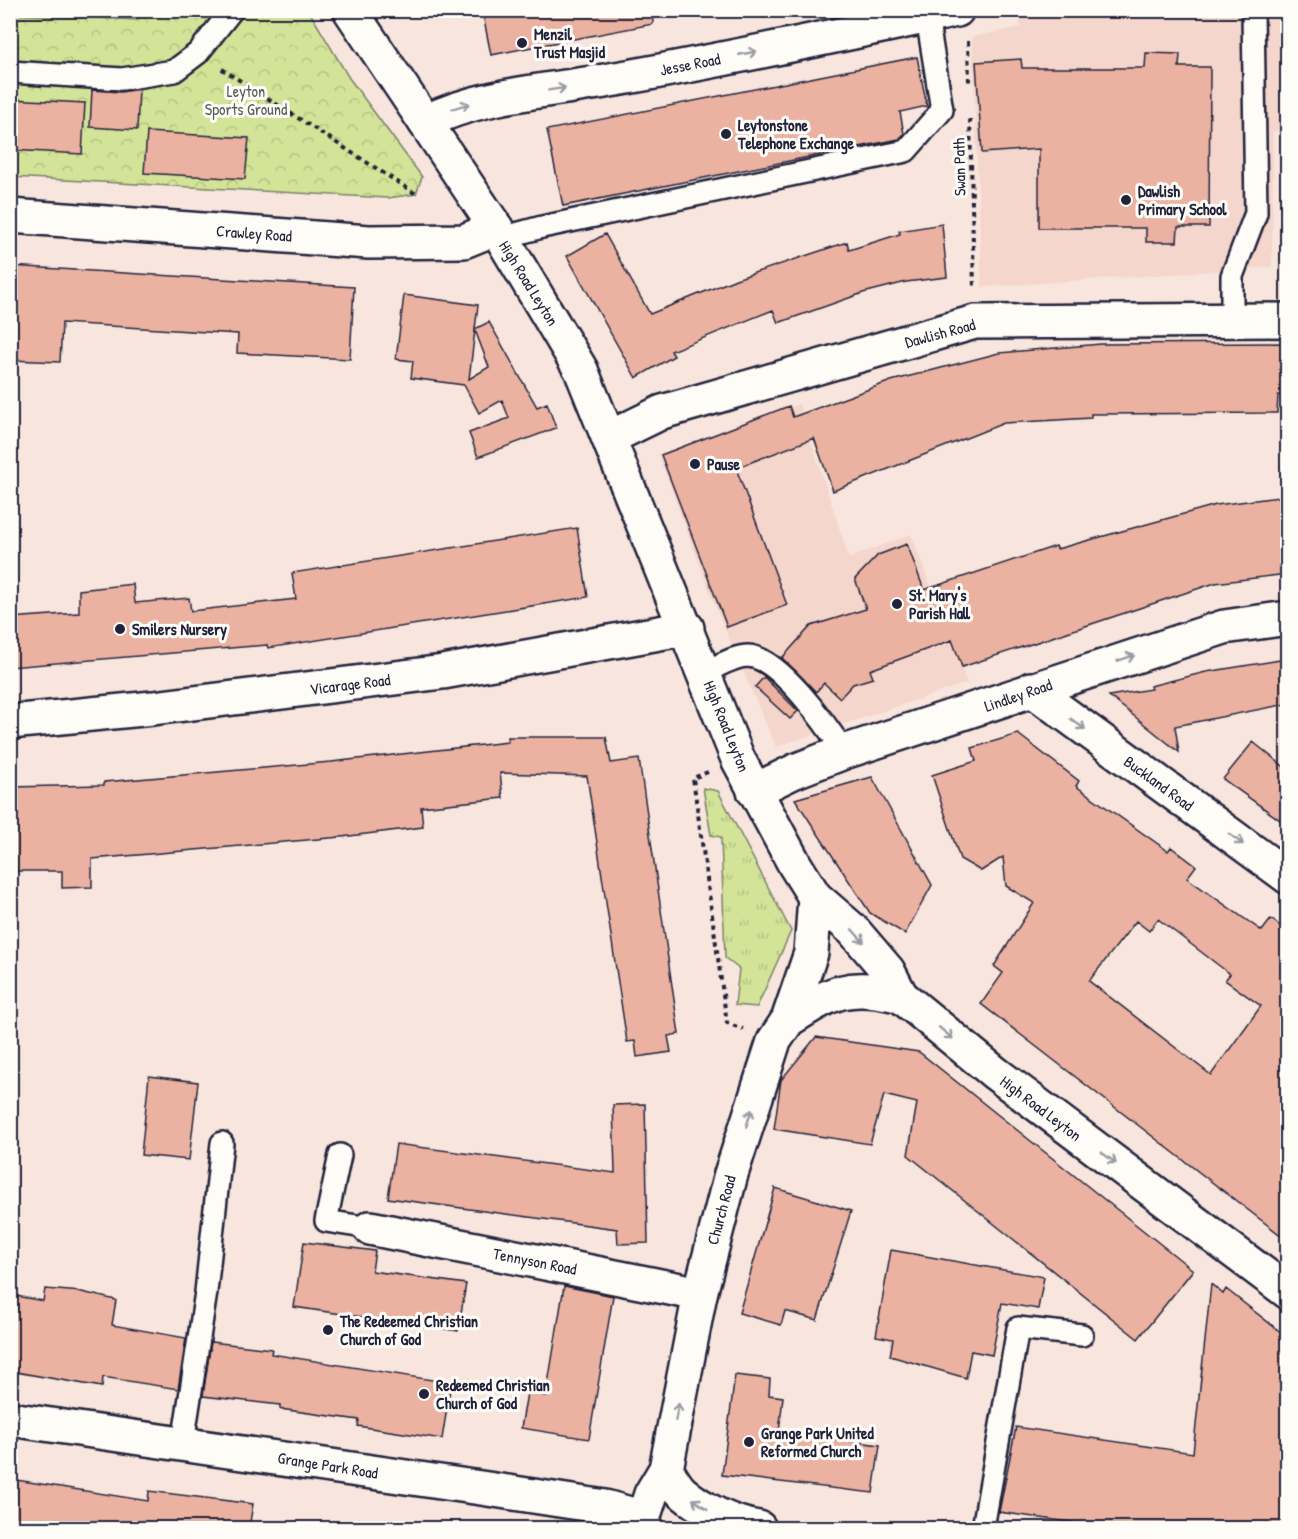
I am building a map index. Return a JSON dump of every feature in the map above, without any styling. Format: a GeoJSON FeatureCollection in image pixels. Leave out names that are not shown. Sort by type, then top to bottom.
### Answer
{"type":"FeatureCollection","features":[{"type":"Feature","properties":{"kind":"street","name":"High Road Leyton"},"geometry":{"type":"LineString","coordinates":[[350,10],[499,233],[581,369],[738,759],[815,897],[853,930],[888,971],[901,996],[994,1073],[1287,1292]]}},
{"type":"Feature","properties":{"kind":"street","name":"Jesse Road"},"geometry":{"type":"LineString","coordinates":[[426,122],[453,108],[482,100],[951,21]]}},
{"type":"Feature","properties":{"kind":"street","name":"Crawley Road"},"geometry":{"type":"LineString","coordinates":[[10,216],[369,242],[464,241],[499,233]]}},
{"type":"Feature","properties":{"kind":"street","name":"Dawlish Road"},"geometry":{"type":"LineString","coordinates":[[609,438],[662,412],[975,322],[1287,320]]}},
{"type":"Feature","properties":{"kind":"street","name":"Lindley Road"},"geometry":{"type":"LineString","coordinates":[[754,791],[795,771],[844,752],[945,721],[1031,689],[1224,627],[1287,618]]}},
{"type":"Feature","properties":{"kind":"street","name":"Vicarage Road"},"geometry":{"type":"LineString","coordinates":[[10,722],[153,708],[443,672],[687,628]]}},
{"type":"Feature","properties":{"kind":"street","name":"Buckland Road"},"geometry":{"type":"LineString","coordinates":[[1031,689],[1287,877]]}},
{"type":"Feature","properties":{"kind":"street","name":"Church Road"},"geometry":{"type":"LineString","coordinates":[[642,1523],[651,1494],[666,1469],[700,1294],[731,1174],[811,953],[815,897]]}},
{"type":"Feature","properties":{"kind":"street"},"geometry":{"type":"LineString","coordinates":[[781,1031],[818,1001],[847,989],[874,989],[901,996]]}},
{"type":"Feature","properties":{"kind":"street","name":"Tennyson Road"},"geometry":{"type":"LineString","coordinates":[[370,1228],[700,1294]]}},
{"type":"Feature","properties":{"kind":"street","name":"Grange Park Road"},"geometry":{"type":"LineString","coordinates":[[10,1419],[605,1507],[642,1523]]}},
{"type":"Feature","properties":{"kind":"street"},"geometry":{"type":"LineString","coordinates":[[666,1469],[681,1491],[743,1528]]}},
{"type":"Feature","properties":{"kind":"lane"},"geometry":{"type":"LineString","coordinates":[[10,72],[122,80],[174,71],[198,53],[232,10]]}},
{"type":"Feature","properties":{"kind":"lane"},"geometry":{"type":"LineString","coordinates":[[1232,321],[1232,276],[1256,213],[1253,10]]}},
{"type":"Feature","properties":{"kind":"lane"},"geometry":{"type":"LineString","coordinates":[[499,233],[542,227],[906,151],[942,110],[951,21]]}},
{"type":"Feature","properties":{"kind":"lane"},"geometry":{"type":"LineString","coordinates":[[704,672],[745,656],[759,657],[818,711],[844,752]]}},
{"type":"Feature","properties":{"kind":"lane"},"geometry":{"type":"LineString","coordinates":[[183,1443],[206,1292],[222,1143]]}},
{"type":"Feature","properties":{"kind":"lane"},"geometry":{"type":"LineString","coordinates":[[340,1155],[326,1221],[370,1228]]}},
{"type":"Feature","properties":{"kind":"lane"},"geometry":{"type":"LineString","coordinates":[[983,1528],[1018,1328],[1082,1335]]}},
{"type":"Feature","properties":{"kind":"path"},"geometry":{"type":"LineString","coordinates":[[951,21],[969,94]]}},
{"type":"Feature","properties":{"kind":"path"},"geometry":{"type":"LineString","coordinates":[[198,53],[416,194]]}},
{"type":"Feature","properties":{"kind":"path","name":"Swan Path"},"geometry":{"type":"LineString","coordinates":[[969,106],[975,322]]}},
{"type":"Feature","properties":{"kind":"path"},"geometry":{"type":"LineString","coordinates":[[738,759],[693,778],[727,1023],[781,1031]]}},
{"type":"Feature","properties":{"kind":"shaded area","name":"Dawlish Primary School"},"geometry":{"type":"Polygon","coordinates":[[[1020,11],[1287,11],[1286,130],[1273,132],[1272,267],[982,287],[972,37],[1020,27],[1020,11]]]}},
{"type":"Feature","properties":{"kind":"shaded area"},"geometry":{"type":"Polygon","coordinates":[[[799,404],[849,558],[911,534],[967,683],[776,747],[718,613],[658,454],[799,404]]]}},
{"type":"Feature","properties":{"kind":"green space"},"geometry":{"type":"Polygon","coordinates":[[[11,10],[137,10],[137,20],[11,14],[11,10]]]}},
{"type":"Feature","properties":{"kind":"green space","name":"Leyton Sports Ground"},"geometry":{"type":"Polygon","coordinates":[[[10,11],[309,11],[349,78],[422,177],[416,194],[388,198],[11,177],[10,11]]]}},
{"type":"Feature","properties":{"kind":"green space"},"geometry":{"type":"Polygon","coordinates":[[[703,788],[718,791],[791,931],[757,1007],[735,1005],[739,969],[725,958],[721,837],[711,835],[703,788]]]}},
{"type":"Feature","properties":{"kind":"building","name":"Menzil Trust Masjid"},"geometry":{"type":"Polygon","coordinates":[[[482,10],[652,10],[653,24],[491,55],[482,10]]]}},
{"type":"Feature","properties":{"kind":"building"},"geometry":{"type":"Polygon","coordinates":[[[1146,53],[1180,54],[1179,67],[1210,67],[1209,227],[1178,227],[1177,242],[1146,242],[1146,228],[1039,228],[1039,149],[982,153],[976,62],[1021,59],[1022,68],[1145,68],[1146,53]]]}},
{"type":"Feature","properties":{"kind":"building","name":"Leytonstone Telephone Exchange"},"geometry":{"type":"Polygon","coordinates":[[[917,57],[927,106],[900,112],[904,134],[899,139],[563,206],[547,130],[917,57]]]}},
{"type":"Feature","properties":{"kind":"building"},"geometry":{"type":"Polygon","coordinates":[[[139,89],[137,130],[90,127],[92,90],[121,92],[139,89]]]}},
{"type":"Feature","properties":{"kind":"building"},"geometry":{"type":"Polygon","coordinates":[[[10,99],[85,103],[82,154],[10,150],[10,99]]]}},
{"type":"Feature","properties":{"kind":"building"},"geometry":{"type":"Polygon","coordinates":[[[147,132],[249,138],[245,179],[144,173],[147,132]]]}},
{"type":"Feature","properties":{"kind":"building"},"geometry":{"type":"Polygon","coordinates":[[[942,224],[947,277],[906,282],[863,293],[778,323],[773,310],[671,351],[674,356],[636,378],[567,256],[605,234],[650,314],[736,279],[847,242],[849,250],[900,234],[899,231],[942,224]]]}},
{"type":"Feature","properties":{"kind":"building"},"geometry":{"type":"Polygon","coordinates":[[[10,266],[354,287],[350,359],[237,353],[238,334],[62,323],[60,362],[10,360],[10,266]]]}},
{"type":"Feature","properties":{"kind":"building"},"geometry":{"type":"Polygon","coordinates":[[[404,295],[478,305],[475,329],[489,322],[537,407],[547,403],[556,428],[478,457],[469,433],[509,418],[502,400],[479,413],[464,385],[411,378],[413,361],[396,359],[404,295]],[[475,330],[469,379],[489,367],[475,330]]]}},
{"type":"Feature","properties":{"kind":"building"},"geometry":{"type":"Polygon","coordinates":[[[1287,343],[1287,396],[1278,395],[1277,413],[1091,414],[1091,418],[1004,423],[833,491],[814,438],[736,468],[787,605],[727,627],[661,455],[789,406],[793,417],[891,381],[999,353],[1101,344],[1287,343]]]}},
{"type":"Feature","properties":{"kind":"building"},"geometry":{"type":"Polygon","coordinates":[[[1287,496],[1287,574],[1215,583],[962,667],[952,640],[870,670],[873,678],[853,684],[840,698],[824,683],[816,692],[782,658],[811,626],[866,609],[855,579],[878,555],[907,544],[924,590],[1056,546],[1057,549],[1216,505],[1287,496]]]}},
{"type":"Feature","properties":{"kind":"building"},"geometry":{"type":"Polygon","coordinates":[[[577,528],[588,597],[268,648],[267,645],[10,667],[10,618],[79,613],[79,590],[133,584],[135,603],[189,598],[191,611],[296,599],[292,573],[577,528]]]}},
{"type":"Feature","properties":{"kind":"building"},"geometry":{"type":"Polygon","coordinates":[[[1287,659],[1287,704],[1175,726],[1179,752],[1109,696],[1151,689],[1150,686],[1206,672],[1287,659]]]}},
{"type":"Feature","properties":{"kind":"building"},"geometry":{"type":"Polygon","coordinates":[[[764,677],[798,711],[790,719],[755,687],[764,677]]]}},
{"type":"Feature","properties":{"kind":"building"},"geometry":{"type":"Polygon","coordinates":[[[1018,734],[1079,781],[1076,786],[1168,851],[1171,847],[1196,866],[1187,878],[1262,931],[1271,919],[1287,931],[1287,1240],[981,1004],[1003,973],[994,966],[1034,903],[1006,886],[1003,857],[981,871],[960,859],[932,775],[976,761],[972,748],[1018,734]],[[1158,919],[1149,931],[1136,921],[1089,981],[1211,1075],[1261,1006],[1225,980],[1230,974],[1158,919]]]}},
{"type":"Feature","properties":{"kind":"building"},"geometry":{"type":"Polygon","coordinates":[[[508,737],[606,737],[611,763],[639,759],[679,1034],[668,1036],[671,1052],[637,1057],[635,1041],[627,1042],[587,776],[500,773],[503,798],[421,807],[423,827],[341,837],[92,859],[92,887],[62,888],[62,871],[10,871],[10,787],[104,785],[104,782],[331,762],[508,742],[508,737]]]}},
{"type":"Feature","properties":{"kind":"building"},"geometry":{"type":"Polygon","coordinates":[[[1253,742],[1287,769],[1287,825],[1223,779],[1253,742]]]}},
{"type":"Feature","properties":{"kind":"building"},"geometry":{"type":"Polygon","coordinates":[[[872,777],[932,885],[905,934],[870,913],[795,799],[872,777]]]}},
{"type":"Feature","properties":{"kind":"building"},"geometry":{"type":"Polygon","coordinates":[[[816,1037],[919,1052],[1193,1270],[1138,1339],[908,1155],[917,1103],[884,1095],[870,1144],[774,1129],[781,1080],[816,1037]]]}},
{"type":"Feature","properties":{"kind":"building"},"geometry":{"type":"Polygon","coordinates":[[[149,1076],[198,1082],[189,1160],[141,1155],[149,1076]]]}},
{"type":"Feature","properties":{"kind":"building"},"geometry":{"type":"Polygon","coordinates":[[[645,1104],[648,1243],[618,1244],[617,1229],[388,1198],[396,1144],[615,1173],[613,1105],[645,1104]]]}},
{"type":"Feature","properties":{"kind":"building"},"geometry":{"type":"Polygon","coordinates":[[[775,1188],[851,1211],[817,1320],[785,1311],[781,1325],[739,1313],[775,1188]]]}},
{"type":"Feature","properties":{"kind":"building"},"geometry":{"type":"Polygon","coordinates":[[[304,1242],[375,1251],[372,1271],[466,1284],[458,1331],[294,1307],[304,1242]]]}},
{"type":"Feature","properties":{"kind":"building"},"geometry":{"type":"Polygon","coordinates":[[[891,1250],[1044,1277],[1038,1309],[1002,1303],[992,1355],[971,1351],[966,1378],[890,1356],[893,1339],[876,1336],[891,1250]]]}},
{"type":"Feature","properties":{"kind":"building"},"geometry":{"type":"Polygon","coordinates":[[[1211,1284],[1223,1294],[1226,1289],[1287,1337],[1287,1528],[1112,1528],[999,1512],[1016,1427],[1193,1453],[1211,1284]]]}},
{"type":"Feature","properties":{"kind":"building"},"geometry":{"type":"Polygon","coordinates":[[[564,1286],[613,1296],[589,1439],[521,1428],[527,1393],[546,1396],[564,1286]]]}},
{"type":"Feature","properties":{"kind":"building"},"geometry":{"type":"Polygon","coordinates":[[[45,1289],[82,1292],[116,1300],[112,1325],[186,1338],[178,1389],[103,1377],[102,1387],[10,1371],[10,1295],[43,1301],[45,1289]]]}},
{"type":"Feature","properties":{"kind":"building"},"geometry":{"type":"Polygon","coordinates":[[[211,1342],[272,1349],[271,1354],[451,1383],[442,1439],[358,1426],[359,1420],[280,1409],[280,1405],[203,1396],[211,1342]]]}},
{"type":"Feature","properties":{"kind":"building"},"geometry":{"type":"Polygon","coordinates":[[[735,1375],[770,1379],[769,1395],[783,1397],[779,1432],[880,1445],[873,1493],[722,1475],[735,1375]]]}},
{"type":"Feature","properties":{"kind":"building"},"geometry":{"type":"Polygon","coordinates":[[[10,1479],[148,1501],[149,1491],[253,1504],[249,1528],[30,1528],[31,1521],[10,1518],[10,1479]]]}},
{"type":"Feature","properties":{"kind":"place","name":"Menzil Trust Masjid"},"geometry":{"type":"Point","coordinates":[522,43]}},
{"type":"Feature","properties":{"kind":"place","name":"Leytonstone Telephone Exchange"},"geometry":{"type":"Point","coordinates":[726,134]}},
{"type":"Feature","properties":{"kind":"place","name":"Dawlish Primary School"},"geometry":{"type":"Point","coordinates":[1126,200]}},
{"type":"Feature","properties":{"kind":"place","name":"Pause"},"geometry":{"type":"Point","coordinates":[695,464]}},
{"type":"Feature","properties":{"kind":"place","name":"St. Mary's Parish Hall"},"geometry":{"type":"Point","coordinates":[897,604]}},
{"type":"Feature","properties":{"kind":"place","name":"Smilers Nursery"},"geometry":{"type":"Point","coordinates":[120,629]}},
{"type":"Feature","properties":{"kind":"place","name":"The Redeemed Christian Church of God"},"geometry":{"type":"Point","coordinates":[328,1330]}},
{"type":"Feature","properties":{"kind":"place","name":"Redeemed Christian Church of God"},"geometry":{"type":"Point","coordinates":[424,1394]}},
{"type":"Feature","properties":{"kind":"place","name":"Grange Park United Reformed Church"},"geometry":{"type":"Point","coordinates":[749,1442]}}]}
